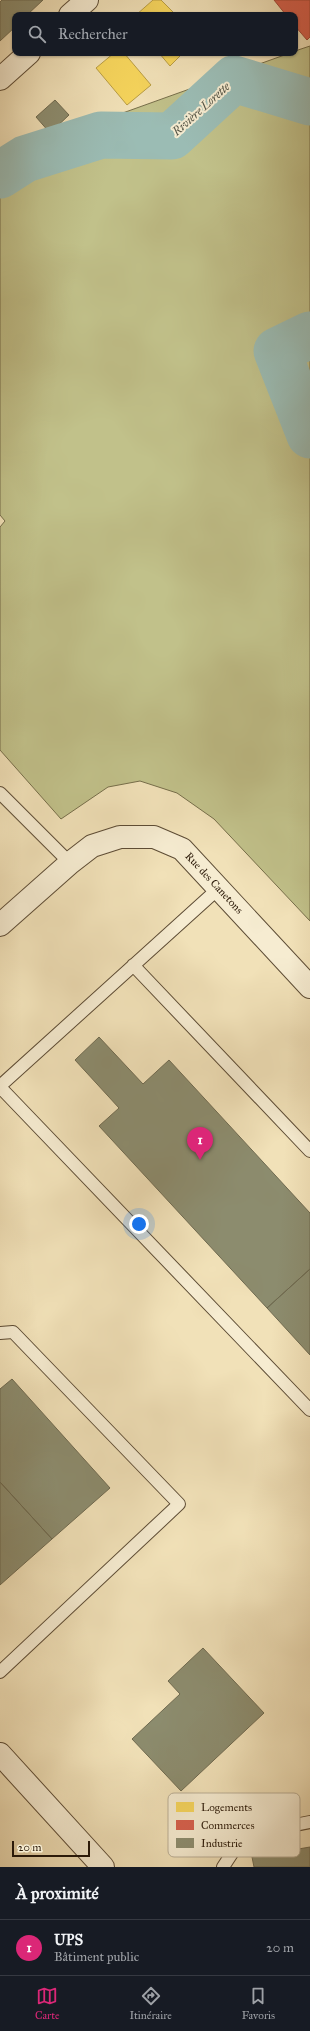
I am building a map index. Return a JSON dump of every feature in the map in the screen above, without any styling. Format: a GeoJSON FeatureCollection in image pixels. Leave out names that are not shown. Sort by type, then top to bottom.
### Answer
{"type":"FeatureCollection","features":[{"type":"Feature","properties":{"kind":"street"},"geometry":{"type":"LineString","coordinates":[[73,12],[86,0]]}},
{"type":"Feature","properties":{"kind":"street"},"geometry":{"type":"LineString","coordinates":[[0,79],[26,56]]}},
{"type":"Feature","properties":{"kind":"street","name":"Rue des Canetons"},"geometry":{"type":"LineString","coordinates":[[0,924],[70,863],[92,846],[120,837],[154,837],[182,849],[310,987]]}},
{"type":"Feature","properties":{"kind":"street"},"geometry":{"type":"LineString","coordinates":[[0,1754],[103,1867]]}},
{"type":"Feature","properties":{"kind":"lane"},"geometry":{"type":"LineString","coordinates":[[0,793],[70,863]]}},
{"type":"Feature","properties":{"kind":"lane"},"geometry":{"type":"LineString","coordinates":[[219,888],[0,1086],[310,1410]]}},
{"type":"Feature","properties":{"kind":"lane"},"geometry":{"type":"LineString","coordinates":[[133,965],[310,1151]]}},
{"type":"Feature","properties":{"kind":"lane"},"geometry":{"type":"LineString","coordinates":[[0,1333],[13,1332],[179,1504],[0,1672]]}},
{"type":"Feature","properties":{"kind":"lane"},"geometry":{"type":"LineString","coordinates":[[300,1824],[310,1822]]}},
{"type":"Feature","properties":{"kind":"lane"},"geometry":{"type":"LineString","coordinates":[[223,1867],[230,1857]]}},
{"type":"Feature","properties":{"kind":"green space"},"geometry":{"type":"Polygon","coordinates":[[[310,46],[310,921],[214,819],[177,793],[140,781],[108,787],[61,819],[0,750],[0,527],[5,521],[0,515],[0,157],[282,56],[298,56],[298,50],[310,46]]]}},
{"type":"Feature","properties":{"kind":"building: Logements"},"geometry":{"type":"Polygon","coordinates":[[[153,0],[161,0],[173,12],[139,12],[153,0]]]}},
{"type":"Feature","properties":{"kind":"building: Logements"},"geometry":{"type":"Polygon","coordinates":[[[110,56],[127,56],[151,85],[127,105],[96,68],[110,56]]]}},
{"type":"Feature","properties":{"kind":"building: Logements"},"geometry":{"type":"Polygon","coordinates":[[[162,56],[180,56],[170,66],[162,56]]]}},
{"type":"Feature","properties":{"kind":"building: Commerces"},"geometry":{"type":"Polygon","coordinates":[[[274,0],[310,0],[310,37],[307,40],[298,30],[298,12],[284,12],[274,0]]]}},
{"type":"Feature","properties":{"kind":"building: Industrie"},"geometry":{"type":"Polygon","coordinates":[[[2,0],[43,0],[30,12],[12,12],[12,30],[0,41],[0,2],[2,0]]]}},
{"type":"Feature","properties":{"kind":"building: Industrie"},"geometry":{"type":"Polygon","coordinates":[[[55,100],[69,115],[50,133],[36,117],[55,100]]]}},
{"type":"Feature","properties":{"kind":"building: Industrie"},"geometry":{"type":"Polygon","coordinates":[[[99,1037],[143,1084],[169,1060],[310,1213],[310,1269],[267,1308],[99,1126],[119,1108],[75,1060],[99,1037]]]}},
{"type":"Feature","properties":{"kind":"building: Industrie"},"geometry":{"type":"Polygon","coordinates":[[[310,1269],[310,1355],[267,1308],[310,1269]]]}},
{"type":"Feature","properties":{"kind":"building: Industrie"},"geometry":{"type":"Polygon","coordinates":[[[12,1379],[110,1488],[52,1539],[0,1482],[0,1389],[12,1379]]]}},
{"type":"Feature","properties":{"kind":"building: Industrie"},"geometry":{"type":"Polygon","coordinates":[[[0,1482],[52,1539],[0,1585],[0,1482]]]}},
{"type":"Feature","properties":{"kind":"building: Industrie"},"geometry":{"type":"Polygon","coordinates":[[[203,1648],[264,1713],[181,1791],[132,1739],[180,1694],[168,1681],[203,1648]]]}},
{"type":"Feature","properties":{"kind":"building: Industrie"},"geometry":{"type":"Polygon","coordinates":[[[310,1847],[310,1867],[254,1867],[252,1857],[300,1857],[300,1849],[310,1847]]]}},
{"type":"Feature","properties":{"kind":"waterway","name":"Rivière Lorette"},"geometry":{"type":"LineString","coordinates":[[0,175],[25,159],[101,135],[172,136],[234,79],[310,102]]}},
{"type":"Feature","properties":{"kind":"waterway","name":"Rivière Lorette"},"geometry":{"type":"LineString","coordinates":[[310,335],[277,351],[310,435]]}},
{"type":"Feature","properties":{"kind":"place","name":"UPS"},"geometry":{"type":"Point","coordinates":[200,1160]}}]}
